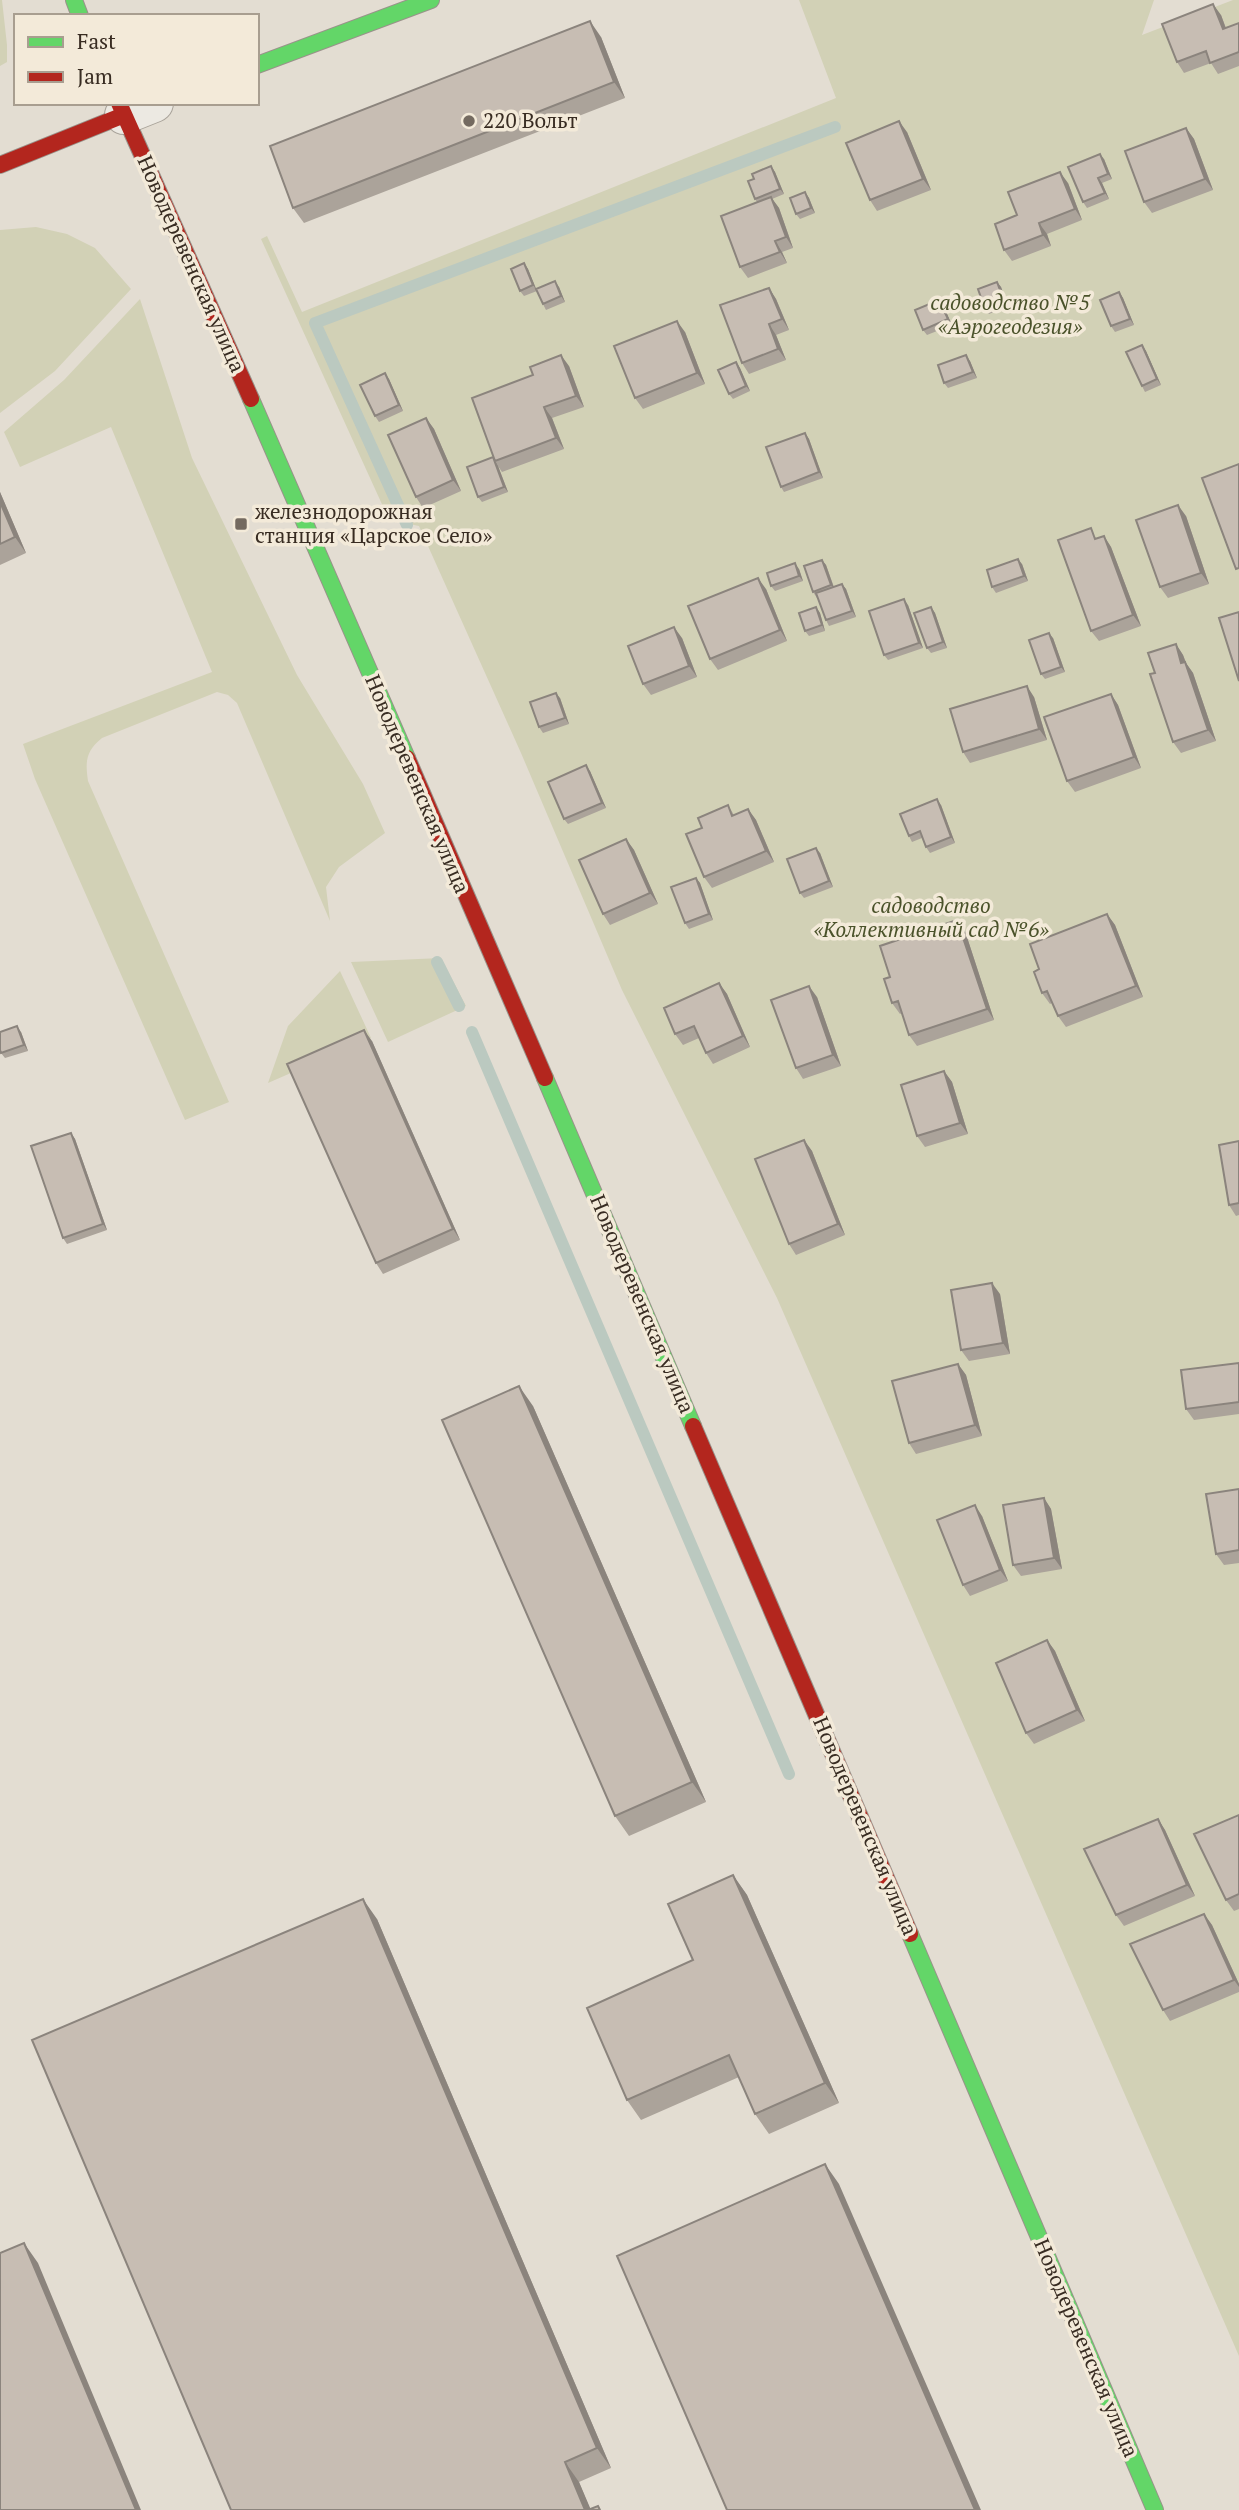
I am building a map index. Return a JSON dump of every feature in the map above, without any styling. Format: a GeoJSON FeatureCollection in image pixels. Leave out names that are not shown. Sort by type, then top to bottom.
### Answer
{"type":"FeatureCollection","features":[{"type":"Feature","properties":{"kind":"main road"},"geometry":{"type":"LineString","coordinates":[[259,64],[431,0]]}},
{"type":"Feature","properties":{"kind":"main road"},"geometry":{"type":"LineString","coordinates":[[0,165],[133,107]]}},
{"type":"Feature","properties":{"kind":"main road","name":"Новодеревенская улица"},"geometry":{"type":"LineString","coordinates":[[133,107],[193,265],[512,1001],[1155,2510]]}},
{"type":"Feature","properties":{"kind":"green space"},"geometry":{"type":"Polygon","coordinates":[[[0,0],[7,62],[0,66],[0,0]]]}},
{"type":"Feature","properties":{"kind":"green space","name":"садоводство «Коллективный сад №6»"},"geometry":{"type":"Polygon","coordinates":[[[799,0],[1154,0],[1142,35],[1239,0],[1239,2356],[777,1298],[622,990],[521,753],[419,526],[395,521],[386,513],[261,239],[267,236],[302,312],[836,98],[799,0]]]}},
{"type":"Feature","properties":{"kind":"green space"},"geometry":{"type":"Polygon","coordinates":[[[36,227],[67,234],[95,248],[131,289],[55,371],[0,413],[0,230],[36,227]]]}},
{"type":"Feature","properties":{"kind":"green space"},"geometry":{"type":"Polygon","coordinates":[[[140,299],[192,458],[297,675],[363,784],[385,833],[339,867],[326,887],[330,921],[237,703],[228,695],[217,692],[102,738],[93,747],[87,762],[88,781],[229,1102],[185,1120],[35,779],[23,744],[212,672],[111,427],[20,467],[4,432],[64,380],[140,299]]]}},
{"type":"Feature","properties":{"kind":"green space"},"geometry":{"type":"Polygon","coordinates":[[[441,958],[466,1006],[388,1042],[351,962],[441,958]]]}},
{"type":"Feature","properties":{"kind":"green space"},"geometry":{"type":"Polygon","coordinates":[[[340,971],[371,1038],[268,1083],[288,1026],[340,971]]]}},
{"type":"Feature","properties":{"kind":"building"},"geometry":{"type":"Polygon","coordinates":[[[1213,4],[1223,29],[1239,23],[1239,52],[1210,63],[1206,51],[1177,62],[1162,24],[1213,4]]]}},
{"type":"Feature","properties":{"kind":"building"},"geometry":{"type":"Polygon","coordinates":[[[590,21],[614,82],[293,208],[270,146],[590,21]]]}},
{"type":"Feature","properties":{"kind":"building"},"geometry":{"type":"Polygon","coordinates":[[[899,121],[923,179],[870,200],[846,143],[899,121]]]}},
{"type":"Feature","properties":{"kind":"building"},"geometry":{"type":"Polygon","coordinates":[[[1186,128],[1205,179],[1144,202],[1125,151],[1186,128]]]}},
{"type":"Feature","properties":{"kind":"building"},"geometry":{"type":"Polygon","coordinates":[[[1100,154],[1108,174],[1098,178],[1105,193],[1083,202],[1068,167],[1100,154]]]}},
{"type":"Feature","properties":{"kind":"building"},"geometry":{"type":"Polygon","coordinates":[[[771,166],[780,189],[755,199],[748,181],[754,179],[752,174],[771,166]]]}},
{"type":"Feature","properties":{"kind":"building"},"geometry":{"type":"Polygon","coordinates":[[[1060,172],[1075,209],[1039,223],[1043,235],[1004,250],[995,224],[1017,215],[1008,192],[1060,172]]]}},
{"type":"Feature","properties":{"kind":"building"},"geometry":{"type":"Polygon","coordinates":[[[805,192],[811,208],[796,214],[790,198],[805,192]]]}},
{"type":"Feature","properties":{"kind":"building"},"geometry":{"type":"Polygon","coordinates":[[[771,197],[786,237],[775,241],[780,252],[740,267],[721,216],[771,197]]]}},
{"type":"Feature","properties":{"kind":"building"},"geometry":{"type":"Polygon","coordinates":[[[524,263],[533,285],[520,291],[511,269],[524,263]]]}},
{"type":"Feature","properties":{"kind":"building"},"geometry":{"type":"Polygon","coordinates":[[[555,281],[561,296],[543,304],[536,289],[555,281]]]}},
{"type":"Feature","properties":{"kind":"building"},"geometry":{"type":"Polygon","coordinates":[[[997,282],[1004,301],[985,309],[978,289],[997,282]]]}},
{"type":"Feature","properties":{"kind":"building"},"geometry":{"type":"Polygon","coordinates":[[[769,288],[782,319],[769,324],[778,349],[742,363],[720,305],[769,288]]]}},
{"type":"Feature","properties":{"kind":"building"},"geometry":{"type":"Polygon","coordinates":[[[1119,292],[1130,319],[1111,326],[1100,300],[1119,292]]]}},
{"type":"Feature","properties":{"kind":"building"},"geometry":{"type":"Polygon","coordinates":[[[939,300],[948,319],[923,330],[915,310],[939,300]]]}},
{"type":"Feature","properties":{"kind":"building"},"geometry":{"type":"Polygon","coordinates":[[[677,321],[697,373],[635,398],[614,346],[677,321]]]}},
{"type":"Feature","properties":{"kind":"building"},"geometry":{"type":"Polygon","coordinates":[[[1142,345],[1157,379],[1142,386],[1126,352],[1142,345]]]}},
{"type":"Feature","properties":{"kind":"building"},"geometry":{"type":"Polygon","coordinates":[[[561,355],[576,396],[544,407],[556,438],[495,461],[472,398],[533,375],[530,367],[561,355]]]}},
{"type":"Feature","properties":{"kind":"building"},"geometry":{"type":"Polygon","coordinates":[[[966,355],[973,372],[944,383],[938,365],[966,355]]]}},
{"type":"Feature","properties":{"kind":"building"},"geometry":{"type":"Polygon","coordinates":[[[736,362],[746,386],[729,394],[718,370],[736,362]]]}},
{"type":"Feature","properties":{"kind":"building"},"geometry":{"type":"Polygon","coordinates":[[[385,373],[399,405],[375,416],[360,385],[385,373]]]}},
{"type":"Feature","properties":{"kind":"building"},"geometry":{"type":"Polygon","coordinates":[[[426,418],[453,480],[416,497],[388,435],[426,418]]]}},
{"type":"Feature","properties":{"kind":"building"},"geometry":{"type":"Polygon","coordinates":[[[805,433],[819,472],[781,487],[766,447],[805,433]]]}},
{"type":"Feature","properties":{"kind":"building"},"geometry":{"type":"Polygon","coordinates":[[[493,457],[504,487],[478,497],[467,467],[493,457]]]}},
{"type":"Feature","properties":{"kind":"building"},"geometry":{"type":"Polygon","coordinates":[[[1239,464],[1239,568],[1236,569],[1202,478],[1239,464]]]}},
{"type":"Feature","properties":{"kind":"building"},"geometry":{"type":"Polygon","coordinates":[[[0,502],[15,537],[0,544],[0,502]]]}},
{"type":"Feature","properties":{"kind":"building"},"geometry":{"type":"Polygon","coordinates":[[[1178,505],[1201,573],[1160,587],[1136,520],[1178,505]]]}},
{"type":"Feature","properties":{"kind":"building"},"geometry":{"type":"Polygon","coordinates":[[[1091,528],[1095,539],[1104,536],[1133,615],[1091,631],[1058,540],[1091,528]]]}},
{"type":"Feature","properties":{"kind":"building"},"geometry":{"type":"Polygon","coordinates":[[[1018,559],[1024,576],[992,587],[987,570],[1018,559]]]}},
{"type":"Feature","properties":{"kind":"building"},"geometry":{"type":"Polygon","coordinates":[[[822,560],[831,585],[813,592],[804,566],[822,560]]]}},
{"type":"Feature","properties":{"kind":"building"},"geometry":{"type":"Polygon","coordinates":[[[795,563],[799,576],[771,586],[767,573],[795,563]]]}},
{"type":"Feature","properties":{"kind":"building"},"geometry":{"type":"Polygon","coordinates":[[[758,578],[780,630],[710,659],[688,606],[758,578]]]}},
{"type":"Feature","properties":{"kind":"building"},"geometry":{"type":"Polygon","coordinates":[[[842,584],[852,611],[826,620],[816,593],[842,584]]]}},
{"type":"Feature","properties":{"kind":"building"},"geometry":{"type":"Polygon","coordinates":[[[904,599],[919,643],[884,655],[869,611],[904,599]]]}},
{"type":"Feature","properties":{"kind":"building"},"geometry":{"type":"Polygon","coordinates":[[[816,607],[822,625],[805,631],[799,613],[816,607]]]}},
{"type":"Feature","properties":{"kind":"building"},"geometry":{"type":"Polygon","coordinates":[[[931,607],[943,642],[927,648],[914,613],[931,607]]]}},
{"type":"Feature","properties":{"kind":"building"},"geometry":{"type":"Polygon","coordinates":[[[1239,612],[1239,681],[1219,618],[1239,612]]]}},
{"type":"Feature","properties":{"kind":"building"},"geometry":{"type":"Polygon","coordinates":[[[674,627],[689,666],[643,684],[628,646],[674,627]]]}},
{"type":"Feature","properties":{"kind":"building"},"geometry":{"type":"Polygon","coordinates":[[[1049,633],[1061,667],[1041,674],[1029,640],[1049,633]]]}},
{"type":"Feature","properties":{"kind":"building"},"geometry":{"type":"Polygon","coordinates":[[[1176,644],[1181,663],[1185,662],[1208,730],[1173,742],[1150,674],[1155,673],[1148,653],[1176,644]]]}},
{"type":"Feature","properties":{"kind":"building"},"geometry":{"type":"Polygon","coordinates":[[[1027,686],[1039,729],[963,752],[950,709],[1027,686]]]}},
{"type":"Feature","properties":{"kind":"building"},"geometry":{"type":"Polygon","coordinates":[[[556,693],[565,718],[539,727],[530,702],[556,693]]]}},
{"type":"Feature","properties":{"kind":"building"},"geometry":{"type":"Polygon","coordinates":[[[1111,694],[1134,757],[1067,781],[1044,717],[1111,694]]]}},
{"type":"Feature","properties":{"kind":"building"},"geometry":{"type":"Polygon","coordinates":[[[586,765],[602,803],[564,819],[548,782],[586,765]]]}},
{"type":"Feature","properties":{"kind":"building"},"geometry":{"type":"Polygon","coordinates":[[[937,799],[951,837],[926,847],[920,831],[909,836],[900,814],[937,799]]]}},
{"type":"Feature","properties":{"kind":"building"},"geometry":{"type":"Polygon","coordinates":[[[728,805],[732,816],[748,809],[766,851],[704,877],[686,834],[702,828],[698,818],[728,805]]]}},
{"type":"Feature","properties":{"kind":"building"},"geometry":{"type":"Polygon","coordinates":[[[626,839],[650,893],[603,914],[579,860],[626,839]]]}},
{"type":"Feature","properties":{"kind":"building"},"geometry":{"type":"Polygon","coordinates":[[[816,848],[829,881],[800,893],[787,859],[816,848]]]}},
{"type":"Feature","properties":{"kind":"building"},"geometry":{"type":"Polygon","coordinates":[[[696,878],[709,914],[685,923],[671,887],[696,878]]]}},
{"type":"Feature","properties":{"kind":"building"},"geometry":{"type":"Polygon","coordinates":[[[1107,914],[1136,986],[1058,1016],[1047,991],[1042,993],[1034,972],[1039,969],[1030,944],[1107,914]]]}},
{"type":"Feature","properties":{"kind":"building"},"geometry":{"type":"Polygon","coordinates":[[[957,920],[987,1009],[909,1035],[898,1001],[892,1003],[884,979],[890,977],[880,946],[957,920]]]}},
{"type":"Feature","properties":{"kind":"building"},"geometry":{"type":"Polygon","coordinates":[[[719,983],[743,1036],[706,1053],[694,1026],[675,1034],[664,1008],[719,983]]]}},
{"type":"Feature","properties":{"kind":"building"},"geometry":{"type":"Polygon","coordinates":[[[809,986],[833,1055],[796,1068],[771,1000],[809,986]]]}},
{"type":"Feature","properties":{"kind":"building"},"geometry":{"type":"Polygon","coordinates":[[[17,1026],[24,1045],[1,1053],[0,1032],[17,1026]]]}},
{"type":"Feature","properties":{"kind":"building"},"geometry":{"type":"Polygon","coordinates":[[[364,1030],[453,1229],[376,1263],[287,1064],[364,1030]]]}},
{"type":"Feature","properties":{"kind":"building"},"geometry":{"type":"Polygon","coordinates":[[[944,1071],[960,1123],[917,1136],[901,1085],[944,1071]]]}},
{"type":"Feature","properties":{"kind":"building"},"geometry":{"type":"Polygon","coordinates":[[[71,1133],[103,1224],[63,1238],[31,1146],[71,1133]]]}},
{"type":"Feature","properties":{"kind":"building"},"geometry":{"type":"Polygon","coordinates":[[[804,1140],[838,1224],[789,1244],[755,1159],[804,1140]]]}},
{"type":"Feature","properties":{"kind":"building"},"geometry":{"type":"Polygon","coordinates":[[[1239,1141],[1239,1203],[1229,1205],[1219,1145],[1239,1141]]]}},
{"type":"Feature","properties":{"kind":"building"},"geometry":{"type":"Polygon","coordinates":[[[992,1283],[1003,1343],[961,1350],[951,1290],[992,1283]]]}},
{"type":"Feature","properties":{"kind":"building"},"geometry":{"type":"Polygon","coordinates":[[[1239,1363],[1239,1402],[1186,1409],[1181,1370],[1239,1363]]]}},
{"type":"Feature","properties":{"kind":"building"},"geometry":{"type":"Polygon","coordinates":[[[958,1364],[975,1425],[909,1443],[892,1381],[958,1364]]]}},
{"type":"Feature","properties":{"kind":"building"},"geometry":{"type":"Polygon","coordinates":[[[519,1386],[692,1782],[615,1816],[442,1420],[519,1386]]]}},
{"type":"Feature","properties":{"kind":"building"},"geometry":{"type":"Polygon","coordinates":[[[1239,1489],[1239,1550],[1216,1554],[1206,1494],[1239,1489]]]}},
{"type":"Feature","properties":{"kind":"building"},"geometry":{"type":"Polygon","coordinates":[[[1044,1498],[1054,1558],[1013,1565],[1003,1505],[1044,1498]]]}},
{"type":"Feature","properties":{"kind":"building"},"geometry":{"type":"Polygon","coordinates":[[[975,1505],[1000,1570],[963,1585],[937,1520],[975,1505]]]}},
{"type":"Feature","properties":{"kind":"building"},"geometry":{"type":"Polygon","coordinates":[[[1047,1640],[1077,1710],[1026,1733],[996,1663],[1047,1640]]]}},
{"type":"Feature","properties":{"kind":"building"},"geometry":{"type":"Polygon","coordinates":[[[1239,1815],[1239,1894],[1226,1900],[1194,1834],[1239,1815]]]}},
{"type":"Feature","properties":{"kind":"building"},"geometry":{"type":"Polygon","coordinates":[[[1158,1819],[1187,1885],[1116,1915],[1084,1849],[1158,1819]]]}},
{"type":"Feature","properties":{"kind":"building"},"geometry":{"type":"Polygon","coordinates":[[[733,1875],[825,2083],[755,2114],[729,2055],[627,2100],[587,2008],[693,1960],[668,1904],[733,1875]]]}},
{"type":"Feature","properties":{"kind":"building"},"geometry":{"type":"Polygon","coordinates":[[[363,1899],[597,2448],[565,2462],[585,2510],[231,2510],[32,2040],[363,1899]]]}},
{"type":"Feature","properties":{"kind":"building"},"geometry":{"type":"Polygon","coordinates":[[[1204,1914],[1234,1980],[1163,2010],[1130,1944],[1204,1914]]]}},
{"type":"Feature","properties":{"kind":"building"},"geometry":{"type":"Polygon","coordinates":[[[825,2164],[975,2510],[727,2510],[617,2256],[825,2164]]]}},
{"type":"Feature","properties":{"kind":"building"},"geometry":{"type":"Polygon","coordinates":[[[24,2243],[136,2510],[0,2510],[0,2253],[24,2243]]]}},
{"type":"Feature","properties":{"kind":"waterway"},"geometry":{"type":"LineString","coordinates":[[407,525],[315,323],[835,127]]}},
{"type":"Feature","properties":{"kind":"waterway"},"geometry":{"type":"LineString","coordinates":[[437,962],[459,1006]]}},
{"type":"Feature","properties":{"kind":"waterway"},"geometry":{"type":"LineString","coordinates":[[472,1032],[789,1774]]}},
{"type":"Feature","properties":{"kind":"traffic: fast"},"geometry":{"type":"LineString","coordinates":[[74,0],[79,14]]}},
{"type":"Feature","properties":{"kind":"traffic: fast"},"geometry":{"type":"LineString","coordinates":[[259,64],[431,0]]}},
{"type":"Feature","properties":{"kind":"traffic: fast"},"geometry":{"type":"LineString","coordinates":[[251,399],[407,758]]}},
{"type":"Feature","properties":{"kind":"traffic: fast"},"geometry":{"type":"LineString","coordinates":[[545,1078],[693,1426]]}},
{"type":"Feature","properties":{"kind":"traffic: fast"},"geometry":{"type":"LineString","coordinates":[[910,1934],[1155,2510]]}},
{"type":"Feature","properties":{"kind":"traffic: jam"},"geometry":{"type":"LineString","coordinates":[[120,105],[251,399]]}},
{"type":"Feature","properties":{"kind":"traffic: jam"},"geometry":{"type":"LineString","coordinates":[[0,165],[124,115]]}},
{"type":"Feature","properties":{"kind":"traffic: jam"},"geometry":{"type":"LineString","coordinates":[[407,758],[545,1078]]}},
{"type":"Feature","properties":{"kind":"traffic: jam"},"geometry":{"type":"LineString","coordinates":[[693,1426],[910,1934]]}},
{"type":"Feature","properties":{"kind":"place","name":"220 Вольт"},"geometry":{"type":"Point","coordinates":[469,121]}},
{"type":"Feature","properties":{"kind":"place","name":"железнодорожная станция «Царское Село»"},"geometry":{"type":"Point","coordinates":[241,524]}},
{"type":"Feature","properties":{"kind":"park label","name":"садоводство №5 «Аэрогеодезия»"},"geometry":{"type":"Point","coordinates":[1010,315]}}]}
